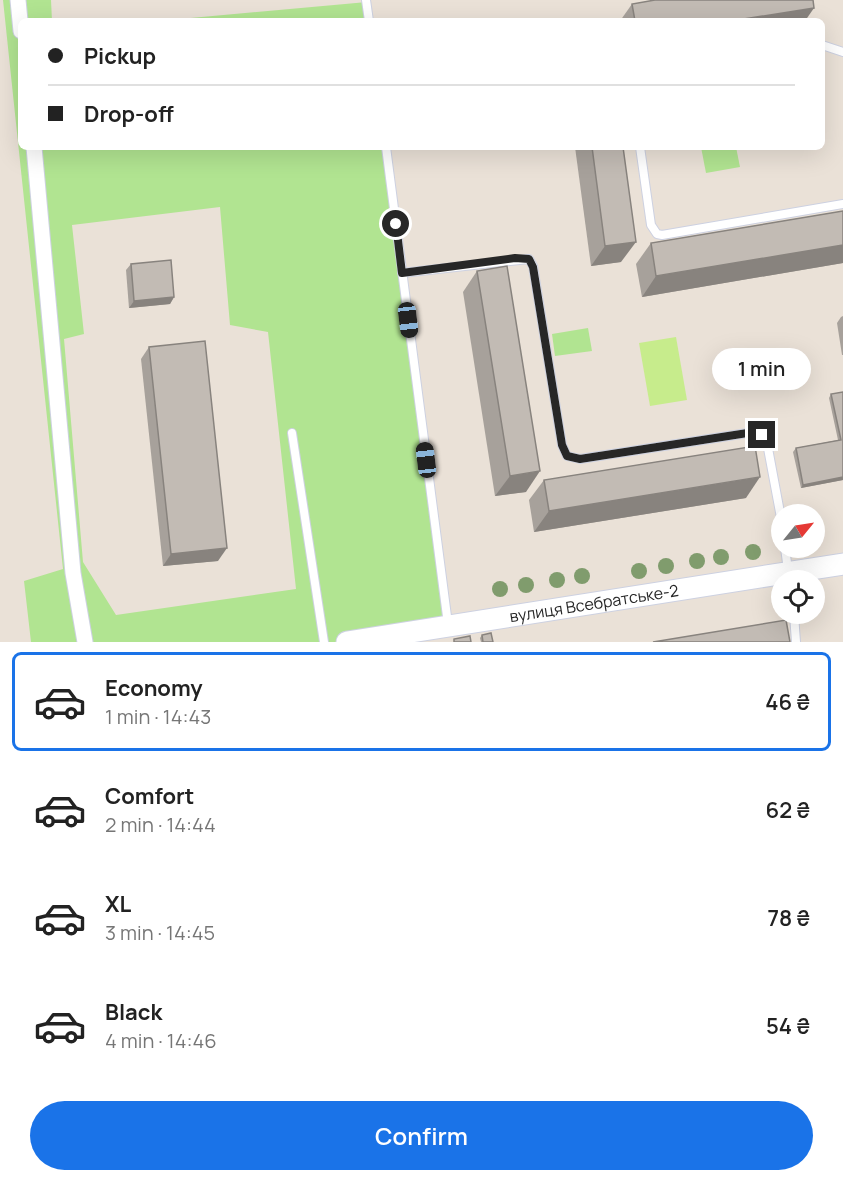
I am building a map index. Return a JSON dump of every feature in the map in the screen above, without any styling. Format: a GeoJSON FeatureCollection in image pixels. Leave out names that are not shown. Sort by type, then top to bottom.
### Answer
{"type":"FeatureCollection","features":[{"type":"Feature","properties":{"kind":"street"},"geometry":{"type":"LineString","coordinates":[[18,0],[20,18]]}},
{"type":"Feature","properties":{"kind":"street"},"geometry":{"type":"LineString","coordinates":[[34,150],[73,573],[86,642]]}},
{"type":"Feature","properties":{"kind":"street","name":"вулиця Всебратське-2"},"geometry":{"type":"LineString","coordinates":[[816,570],[843,564]]}},
{"type":"Feature","properties":{"kind":"street","name":"вулиця Всебратське-2"},"geometry":{"type":"LineString","coordinates":[[347,642],[404,637],[448,626],[771,579]]}},
{"type":"Feature","properties":{"kind":"lane"},"geometry":{"type":"LineString","coordinates":[[366,0],[369,18]]}},
{"type":"Feature","properties":{"kind":"lane"},"geometry":{"type":"LineString","coordinates":[[825,46],[843,52]]}},
{"type":"Feature","properties":{"kind":"lane"},"geometry":{"type":"LineString","coordinates":[[387,150],[448,626]]}},
{"type":"Feature","properties":{"kind":"lane"},"geometry":{"type":"LineString","coordinates":[[640,150],[651,225],[657,234],[662,236],[843,204]]}},
{"type":"Feature","properties":{"kind":"lane"},"geometry":{"type":"LineString","coordinates":[[402,273],[515,258],[529,259],[533,267],[562,445],[567,456],[580,459],[754,432],[762,435],[767,443],[778,504]]}},
{"type":"Feature","properties":{"kind":"lane"},"geometry":{"type":"LineString","coordinates":[[292,433],[324,642]]}},
{"type":"Feature","properties":{"kind":"lane"},"geometry":{"type":"LineString","coordinates":[[795,624],[796,642]]}},
{"type":"Feature","properties":{"kind":"green space"},"geometry":{"type":"Polygon","coordinates":[[[3,0],[51,0],[52,18],[18,18],[18,142],[3,0]]]}},
{"type":"Feature","properties":{"kind":"green space"},"geometry":{"type":"Polygon","coordinates":[[[367,2],[369,18],[191,18],[367,2]]]}},
{"type":"Feature","properties":{"kind":"green space"},"geometry":{"type":"Polygon","coordinates":[[[19,150],[386,150],[448,626],[405,642],[31,642],[24,581],[63,569],[19,150]],[[220,207],[72,225],[84,334],[64,339],[83,562],[116,615],[296,589],[268,332],[230,325],[220,207]]]}},
{"type":"Feature","properties":{"kind":"green space"},"geometry":{"type":"Polygon","coordinates":[[[702,150],[737,150],[740,167],[706,173],[702,150]]]}},
{"type":"Feature","properties":{"kind":"green space"},"geometry":{"type":"Polygon","coordinates":[[[588,328],[592,351],[555,356],[552,334],[588,328]]]}},
{"type":"Feature","properties":{"kind":"green space"},"geometry":{"type":"Polygon","coordinates":[[[676,337],[687,400],[650,406],[639,343],[676,337]]]}},
{"type":"Feature","properties":{"kind":"building"},"geometry":{"type":"Polygon","coordinates":[[[655,0],[813,0],[814,8],[750,18],[634,18],[632,4],[655,0]]]}},
{"type":"Feature","properties":{"kind":"building"},"geometry":{"type":"Polygon","coordinates":[[[592,150],[623,150],[636,242],[605,246],[592,150]]]}},
{"type":"Feature","properties":{"kind":"building"},"geometry":{"type":"Polygon","coordinates":[[[843,211],[843,245],[656,276],[651,243],[843,211]]]}},
{"type":"Feature","properties":{"kind":"building"},"geometry":{"type":"Polygon","coordinates":[[[171,260],[174,297],[134,301],[131,264],[171,260]]]}},
{"type":"Feature","properties":{"kind":"building"},"geometry":{"type":"Polygon","coordinates":[[[507,266],[540,471],[510,476],[477,271],[507,266]]]}},
{"type":"Feature","properties":{"kind":"building"},"geometry":{"type":"Polygon","coordinates":[[[205,341],[227,548],[171,554],[149,347],[205,341]]]}},
{"type":"Feature","properties":{"kind":"building"},"geometry":{"type":"Polygon","coordinates":[[[843,392],[843,477],[803,485],[796,448],[841,440],[831,394],[843,392]]]}},
{"type":"Feature","properties":{"kind":"building"},"geometry":{"type":"Polygon","coordinates":[[[755,446],[760,477],[549,511],[544,480],[755,446]]]}},
{"type":"Feature","properties":{"kind":"building"},"geometry":{"type":"Polygon","coordinates":[[[771,622],[787,624],[790,642],[653,642],[771,622]]]}},
{"type":"Feature","properties":{"kind":"building"},"geometry":{"type":"Polygon","coordinates":[[[491,633],[493,642],[483,642],[482,635],[491,633]]]}},
{"type":"Feature","properties":{"kind":"building"},"geometry":{"type":"Polygon","coordinates":[[[470,636],[471,642],[454,642],[454,639],[470,636]]]}},
{"type":"Feature","properties":{"kind":"route"},"geometry":{"type":"LineString","coordinates":[[396,224],[402,273],[515,258],[529,259],[533,267],[562,445],[567,456],[580,459],[754,432],[762,435]]}}]}
